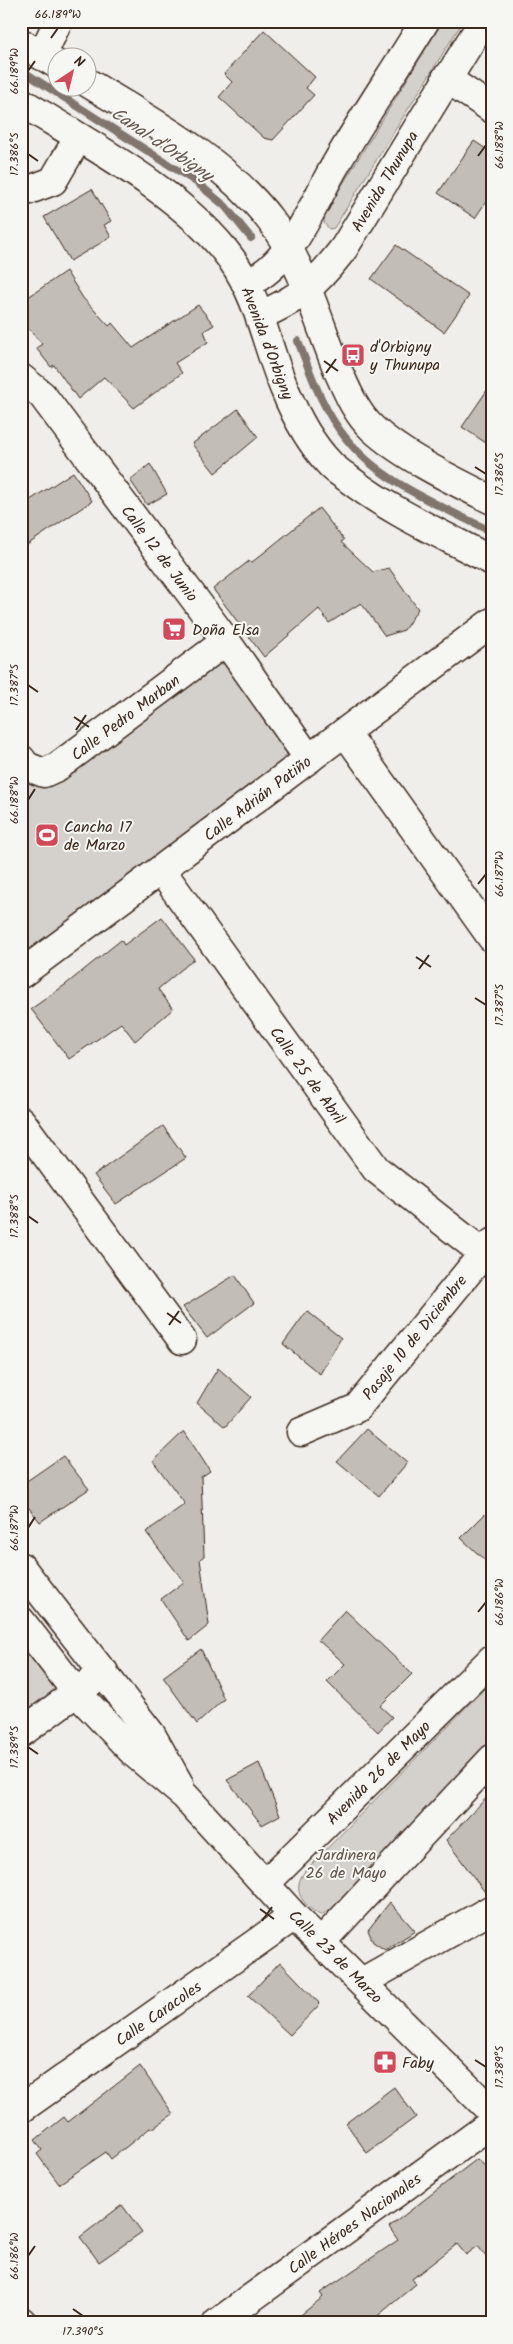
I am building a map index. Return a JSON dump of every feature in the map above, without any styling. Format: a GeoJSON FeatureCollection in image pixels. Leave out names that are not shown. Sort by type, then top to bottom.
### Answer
{"type":"FeatureCollection","features":[{"type":"Feature","properties":{"kind":"street"},"geometry":{"type":"LineString","coordinates":[[40,55],[58,21]]}},
{"type":"Feature","properties":{"kind":"street"},"geometry":{"type":"LineString","coordinates":[[246,284],[262,277],[277,263],[288,248],[310,213],[335,164],[426,21]]}},
{"type":"Feature","properties":{"kind":"street","name":"Avenida Thunupa"},"geometry":{"type":"LineString","coordinates":[[260,315],[307,291],[324,274],[344,248],[446,78],[483,21]]}},
{"type":"Feature","properties":{"kind":"street"},"geometry":{"type":"LineString","coordinates":[[446,78],[492,109]]}},
{"type":"Feature","properties":{"kind":"street"},"geometry":{"type":"LineString","coordinates":[[98,89],[164,129],[217,167],[252,197],[288,248],[350,398],[371,427],[398,447],[492,500]]}},
{"type":"Feature","properties":{"kind":"street","name":"Avenida d'Orbigny"},"geometry":{"type":"LineString","coordinates":[[21,102],[159,189],[209,234],[232,260],[246,284],[260,315],[268,345],[304,431],[330,464],[365,492],[398,512],[492,561]]}},
{"type":"Feature","properties":{"kind":"street"},"geometry":{"type":"LineString","coordinates":[[21,194],[53,181],[78,138]]}},
{"type":"Feature","properties":{"kind":"street","name":"Calle 12 de Junio"},"geometry":{"type":"LineString","coordinates":[[21,378],[42,395],[226,642],[309,759]]}},
{"type":"Feature","properties":{"kind":"street","name":"Calle Adrián Patiño"},"geometry":{"type":"LineString","coordinates":[[21,974],[492,622]]}},
{"type":"Feature","properties":{"kind":"street","name":"Calle Pedro Marban"},"geometry":{"type":"LineString","coordinates":[[21,759],[26,766],[44,773],[57,767],[226,642]]}},
{"type":"Feature","properties":{"kind":"street"},"geometry":{"type":"LineString","coordinates":[[344,732],[492,938]]}},
{"type":"Feature","properties":{"kind":"street","name":"Calle 25 de Abril"},"geometry":{"type":"LineString","coordinates":[[161,870],[376,1169],[487,1248]]}},
{"type":"Feature","properties":{"kind":"street"},"geometry":{"type":"LineString","coordinates":[[21,1121],[182,1340]]}},
{"type":"Feature","properties":{"kind":"street","name":"Pasaje 10 de Diciembre"},"geometry":{"type":"LineString","coordinates":[[301,1432],[357,1408],[487,1248]]}},
{"type":"Feature","properties":{"kind":"street","name":"Calle 23 de Marzo"},"geometry":{"type":"LineString","coordinates":[[21,1567],[151,1734],[185,1796]]}},
{"type":"Feature","properties":{"kind":"street","name":"Calle 23 de Marzo"},"geometry":{"type":"LineString","coordinates":[[21,1621],[77,1692],[134,1754],[185,1796],[294,1916],[492,2112]]}},
{"type":"Feature","properties":{"kind":"street","name":"Avenida 26 de Mayo"},"geometry":{"type":"LineString","coordinates":[[265,1884],[492,1659]]}},
{"type":"Feature","properties":{"kind":"street"},"geometry":{"type":"LineString","coordinates":[[21,1733],[104,1672]]}},
{"type":"Feature","properties":{"kind":"street"},"geometry":{"type":"LineString","coordinates":[[321,1942],[492,1759]]}},
{"type":"Feature","properties":{"kind":"street"},"geometry":{"type":"LineString","coordinates":[[362,1982],[492,1909]]}},
{"type":"Feature","properties":{"kind":"street","name":"Calle Caracoles"},"geometry":{"type":"LineString","coordinates":[[21,2109],[294,1916]]}},
{"type":"Feature","properties":{"kind":"street","name":"Calle Héroes Nacionales"},"geometry":{"type":"LineString","coordinates":[[217,2323],[492,2123]]}},
{"type":"Feature","properties":{"kind":"green space"},"geometry":{"type":"Polygon","coordinates":[[[443,21],[463,21],[334,228],[329,229],[324,223],[325,213],[443,21]]]}},
{"type":"Feature","properties":{"kind":"green space"},"geometry":{"type":"Polygon","coordinates":[[[226,663],[290,746],[285,758],[21,957],[21,772],[65,776],[217,665],[226,663]]]}},
{"type":"Feature","properties":{"kind":"green space"},"geometry":{"type":"Polygon","coordinates":[[[21,1637],[58,1688],[56,1698],[21,1723],[21,1637]]]}},
{"type":"Feature","properties":{"kind":"green space","name":"Jardinera 26 de Mayo"},"geometry":{"type":"Polygon","coordinates":[[[492,1681],[492,1742],[338,1907],[320,1915],[314,1911],[300,1896],[299,1884],[305,1871],[492,1681]]]}},
{"type":"Feature","properties":{"kind":"building"},"geometry":{"type":"Polygon","coordinates":[[[264,30],[315,77],[306,88],[314,95],[273,140],[264,138],[219,97],[232,82],[224,74],[264,30]]]}},
{"type":"Feature","properties":{"kind":"building"},"geometry":{"type":"Polygon","coordinates":[[[474,141],[492,153],[492,193],[475,218],[438,193],[474,141]]]}},
{"type":"Feature","properties":{"kind":"building"},"geometry":{"type":"Polygon","coordinates":[[[92,189],[111,221],[104,225],[111,237],[70,261],[44,217],[92,189]]]}},
{"type":"Feature","properties":{"kind":"building"},"geometry":{"type":"Polygon","coordinates":[[[396,245],[469,296],[444,332],[371,279],[396,245]]]}},
{"type":"Feature","properties":{"kind":"building"},"geometry":{"type":"Polygon","coordinates":[[[66,271],[83,298],[109,326],[112,323],[133,348],[198,305],[214,325],[204,331],[208,342],[175,363],[182,373],[134,408],[104,377],[78,399],[54,365],[51,367],[36,348],[42,344],[21,321],[21,302],[66,271]]]}},
{"type":"Feature","properties":{"kind":"building"},"geometry":{"type":"Polygon","coordinates":[[[492,383],[492,447],[462,427],[492,383]]]}},
{"type":"Feature","properties":{"kind":"building"},"geometry":{"type":"Polygon","coordinates":[[[238,409],[258,437],[215,473],[192,444],[238,409]]]}},
{"type":"Feature","properties":{"kind":"building"},"geometry":{"type":"Polygon","coordinates":[[[150,464],[167,494],[147,505],[130,480],[150,464]]]}},
{"type":"Feature","properties":{"kind":"building"},"geometry":{"type":"Polygon","coordinates":[[[73,472],[92,501],[21,549],[21,506],[73,472]]]}},
{"type":"Feature","properties":{"kind":"building"},"geometry":{"type":"Polygon","coordinates":[[[319,508],[344,540],[341,542],[373,572],[389,568],[418,609],[404,630],[385,636],[361,603],[329,623],[319,609],[264,657],[213,589],[249,561],[251,563],[319,508]]]}},
{"type":"Feature","properties":{"kind":"building"},"geometry":{"type":"Polygon","coordinates":[[[162,917],[194,959],[158,989],[173,1009],[135,1041],[121,1023],[69,1059],[31,1009],[65,985],[121,940],[124,945],[162,917]]]}},
{"type":"Feature","properties":{"kind":"building"},"geometry":{"type":"Polygon","coordinates":[[[163,1126],[186,1158],[116,1204],[94,1175],[163,1126]]]}},
{"type":"Feature","properties":{"kind":"building"},"geometry":{"type":"Polygon","coordinates":[[[235,1275],[254,1303],[207,1338],[183,1307],[235,1275]]]}},
{"type":"Feature","properties":{"kind":"building"},"geometry":{"type":"Polygon","coordinates":[[[307,1311],[341,1338],[320,1374],[283,1344],[307,1311]]]}},
{"type":"Feature","properties":{"kind":"building"},"geometry":{"type":"Polygon","coordinates":[[[218,1368],[251,1397],[225,1427],[197,1403],[218,1368]]]}},
{"type":"Feature","properties":{"kind":"building"},"geometry":{"type":"Polygon","coordinates":[[[367,1429],[407,1463],[379,1496],[337,1461],[367,1429]]]}},
{"type":"Feature","properties":{"kind":"building"},"geometry":{"type":"Polygon","coordinates":[[[184,1431],[210,1471],[201,1477],[204,1556],[200,1559],[209,1625],[189,1641],[161,1599],[184,1582],[146,1532],[185,1504],[153,1461],[184,1431]]]}},
{"type":"Feature","properties":{"kind":"building"},"geometry":{"type":"Polygon","coordinates":[[[63,1456],[89,1489],[40,1522],[21,1498],[21,1485],[63,1456]]]}},
{"type":"Feature","properties":{"kind":"building"},"geometry":{"type":"Polygon","coordinates":[[[492,1507],[492,1567],[461,1538],[492,1507]]]}},
{"type":"Feature","properties":{"kind":"building"},"geometry":{"type":"Polygon","coordinates":[[[345,1610],[412,1674],[380,1706],[392,1717],[378,1732],[327,1682],[345,1664],[318,1640],[345,1610]]]}},
{"type":"Feature","properties":{"kind":"building"},"geometry":{"type":"Polygon","coordinates":[[[201,1649],[224,1699],[197,1724],[163,1677],[201,1649]]]}},
{"type":"Feature","properties":{"kind":"building"},"geometry":{"type":"Polygon","coordinates":[[[259,1763],[280,1815],[262,1825],[227,1780],[259,1763]]]}},
{"type":"Feature","properties":{"kind":"building"},"geometry":{"type":"Polygon","coordinates":[[[492,1792],[492,1893],[487,1895],[446,1840],[492,1792]]]}},
{"type":"Feature","properties":{"kind":"building"},"geometry":{"type":"Polygon","coordinates":[[[390,1902],[415,1931],[385,1950],[373,1942],[368,1930],[390,1902]]]}},
{"type":"Feature","properties":{"kind":"building"},"geometry":{"type":"Polygon","coordinates":[[[280,1962],[320,2004],[290,2035],[248,1996],[280,1962]]]}},
{"type":"Feature","properties":{"kind":"building"},"geometry":{"type":"Polygon","coordinates":[[[140,2066],[173,2114],[152,2129],[150,2128],[111,2159],[106,2152],[59,2184],[37,2154],[42,2150],[35,2140],[64,2117],[68,2122],[140,2066]]]}},
{"type":"Feature","properties":{"kind":"building"},"geometry":{"type":"Polygon","coordinates":[[[394,2087],[416,2117],[367,2153],[346,2123],[394,2087]]]}},
{"type":"Feature","properties":{"kind":"building"},"geometry":{"type":"Polygon","coordinates":[[[477,2159],[492,2172],[492,2265],[478,2246],[466,2255],[457,2244],[412,2279],[416,2284],[369,2323],[291,2323],[323,2297],[320,2293],[398,2240],[389,2227],[477,2159]]]}},
{"type":"Feature","properties":{"kind":"building"},"geometry":{"type":"Polygon","coordinates":[[[122,2205],[142,2232],[99,2262],[80,2237],[122,2205]]]}},
{"type":"Feature","properties":{"kind":"waterway","name":"Canal d'Orbigny"},"geometry":{"type":"LineString","coordinates":[[21,70],[196,182],[225,206],[251,238]]}},
{"type":"Feature","properties":{"kind":"waterway","name":"Canal d'Orbigny"},"geometry":{"type":"LineString","coordinates":[[298,341],[330,415],[359,453],[376,468],[413,492],[492,532]]}},
{"type":"Feature","properties":{"kind":"place","name":"d'Orbigny y Thunupa"},"geometry":{"type":"Point","coordinates":[353,355]}},
{"type":"Feature","properties":{"kind":"place","name":"Doña Elsa"},"geometry":{"type":"Point","coordinates":[174,629]}},
{"type":"Feature","properties":{"kind":"place","name":"Cancha 17 de Marzo"},"geometry":{"type":"Point","coordinates":[47,835]}},
{"type":"Feature","properties":{"kind":"place","name":"Faby"},"geometry":{"type":"Point","coordinates":[385,2062]}}]}
